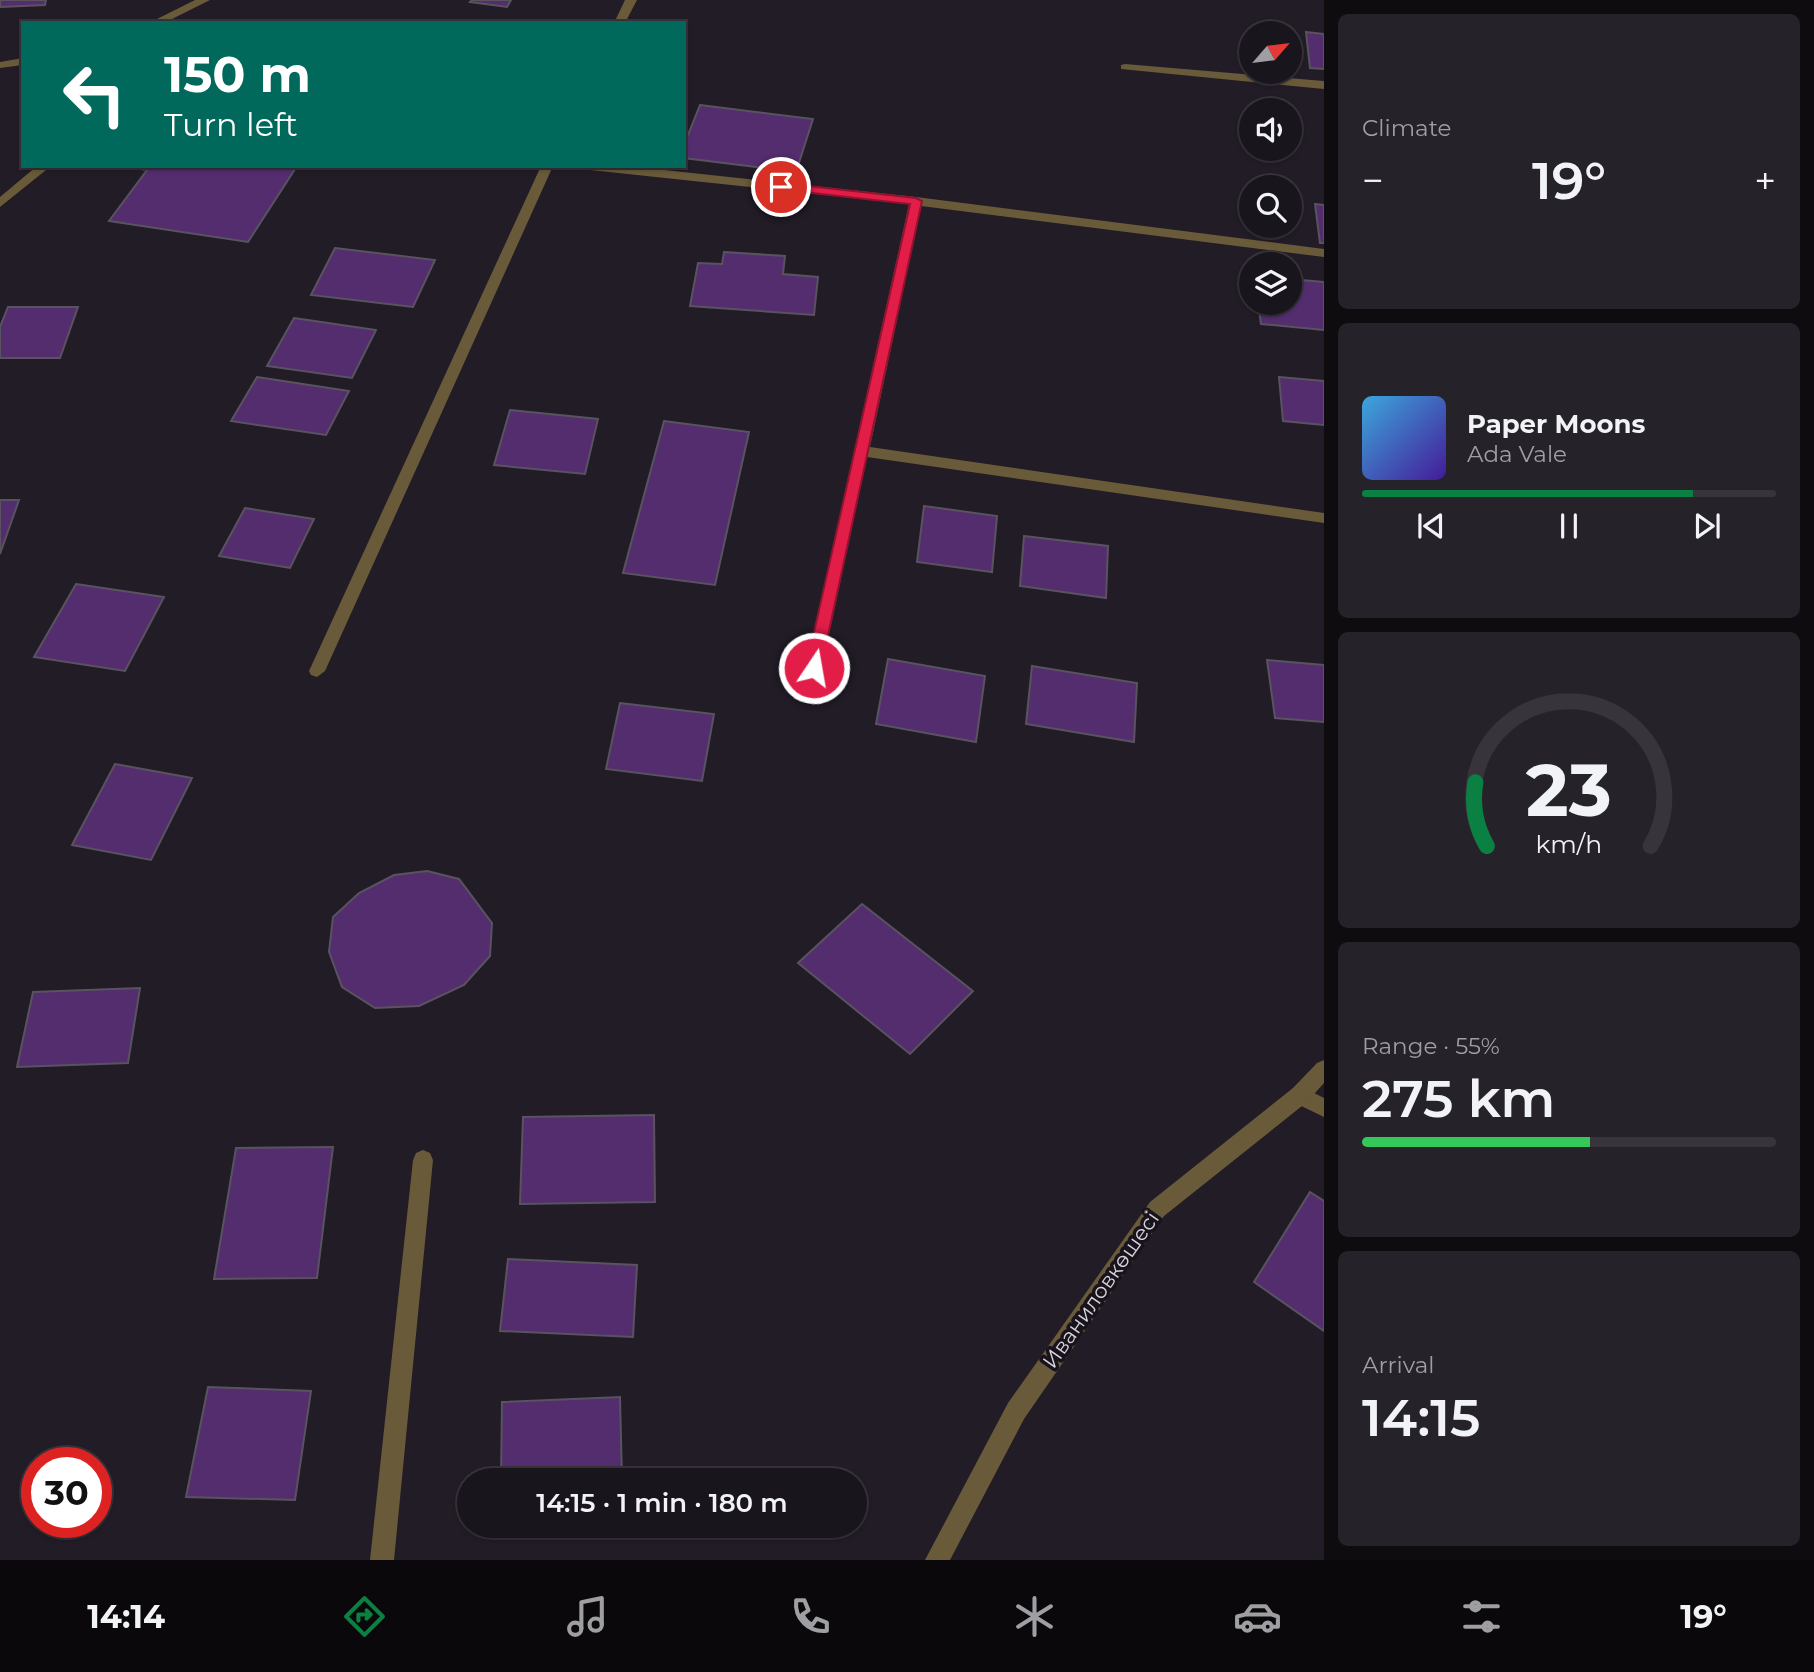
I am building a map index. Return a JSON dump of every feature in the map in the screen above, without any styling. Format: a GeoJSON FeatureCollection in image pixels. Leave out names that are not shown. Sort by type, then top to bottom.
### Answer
{"type":"FeatureCollection","features":[{"type":"Feature","properties":{"kind":"street"},"geometry":{"type":"LineString","coordinates":[[158,21],[204,0]]}},
{"type":"Feature","properties":{"kind":"street"},"geometry":{"type":"LineString","coordinates":[[621,21],[631,0]]}},
{"type":"Feature","properties":{"kind":"street"},"geometry":{"type":"LineString","coordinates":[[0,65],[21,61]]}},
{"type":"Feature","properties":{"kind":"street"},"geometry":{"type":"LineString","coordinates":[[1125,67],[1324,85]]}},
{"type":"Feature","properties":{"kind":"street"},"geometry":{"type":"LineString","coordinates":[[0,203],[43,168]]}},
{"type":"Feature","properties":{"kind":"street"},"geometry":{"type":"LineString","coordinates":[[317,671],[546,168]]}},
{"type":"Feature","properties":{"kind":"street"},"geometry":{"type":"LineString","coordinates":[[609,168],[916,201],[1324,253]]}},
{"type":"Feature","properties":{"kind":"street"},"geometry":{"type":"LineString","coordinates":[[808,695],[916,201]]}},
{"type":"Feature","properties":{"kind":"street"},"geometry":{"type":"LineString","coordinates":[[861,451],[1324,518]]}},
{"type":"Feature","properties":{"kind":"street","name":"Иваниловкөшесі"},"geometry":{"type":"LineString","coordinates":[[937,1560],[1016,1411],[1157,1209],[1300,1095],[1324,1069]]}},
{"type":"Feature","properties":{"kind":"street"},"geometry":{"type":"LineString","coordinates":[[1300,1095],[1324,1108]]}},
{"type":"Feature","properties":{"kind":"street"},"geometry":{"type":"LineString","coordinates":[[382,1560],[423,1160]]}},
{"type":"Feature","properties":{"kind":"building"},"geometry":{"type":"Polygon","coordinates":[[[0,0],[46,0],[45,5],[0,7],[0,0]]]}},
{"type":"Feature","properties":{"kind":"building"},"geometry":{"type":"Polygon","coordinates":[[[511,0],[507,7],[470,2],[511,0]]]}},
{"type":"Feature","properties":{"kind":"building"},"geometry":{"type":"Polygon","coordinates":[[[1306,32],[1324,34],[1324,69],[1310,68],[1306,32]]]}},
{"type":"Feature","properties":{"kind":"building"},"geometry":{"type":"Polygon","coordinates":[[[700,105],[813,119],[796,172],[686,158],[686,140],[700,105]]]}},
{"type":"Feature","properties":{"kind":"building"},"geometry":{"type":"Polygon","coordinates":[[[133,168],[296,168],[248,242],[109,221],[147,170],[133,168]]]}},
{"type":"Feature","properties":{"kind":"building"},"geometry":{"type":"Polygon","coordinates":[[[1315,204],[1324,205],[1324,243],[1320,243],[1315,204]]]}},
{"type":"Feature","properties":{"kind":"building"},"geometry":{"type":"Polygon","coordinates":[[[335,248],[435,260],[413,307],[311,295],[335,248]]]}},
{"type":"Feature","properties":{"kind":"building"},"geometry":{"type":"Polygon","coordinates":[[[724,252],[785,256],[783,274],[818,277],[814,315],[690,306],[698,263],[722,264],[724,252]]]}},
{"type":"Feature","properties":{"kind":"building"},"geometry":{"type":"Polygon","coordinates":[[[1302,280],[1324,282],[1324,330],[1261,324],[1260,315],[1302,315],[1302,280]]]}},
{"type":"Feature","properties":{"kind":"building"},"geometry":{"type":"Polygon","coordinates":[[[8,307],[78,307],[60,358],[0,358],[0,327],[8,307]]]}},
{"type":"Feature","properties":{"kind":"building"},"geometry":{"type":"Polygon","coordinates":[[[294,318],[376,330],[352,378],[267,366],[294,318]]]}},
{"type":"Feature","properties":{"kind":"building"},"geometry":{"type":"Polygon","coordinates":[[[257,377],[349,391],[326,435],[231,421],[257,377]]]}},
{"type":"Feature","properties":{"kind":"building"},"geometry":{"type":"Polygon","coordinates":[[[1279,377],[1324,381],[1324,425],[1283,421],[1279,377]]]}},
{"type":"Feature","properties":{"kind":"building"},"geometry":{"type":"Polygon","coordinates":[[[510,410],[598,419],[585,474],[494,465],[510,410]]]}},
{"type":"Feature","properties":{"kind":"building"},"geometry":{"type":"Polygon","coordinates":[[[664,421],[749,432],[715,585],[623,573],[664,421]]]}},
{"type":"Feature","properties":{"kind":"building"},"geometry":{"type":"Polygon","coordinates":[[[0,500],[19,500],[0,554],[0,500]]]}},
{"type":"Feature","properties":{"kind":"building"},"geometry":{"type":"Polygon","coordinates":[[[924,506],[997,516],[992,572],[917,562],[924,506]]]}},
{"type":"Feature","properties":{"kind":"building"},"geometry":{"type":"Polygon","coordinates":[[[245,508],[314,519],[290,568],[219,556],[245,508]]]}},
{"type":"Feature","properties":{"kind":"building"},"geometry":{"type":"Polygon","coordinates":[[[1024,536],[1108,546],[1106,598],[1020,586],[1024,536]]]}},
{"type":"Feature","properties":{"kind":"building"},"geometry":{"type":"Polygon","coordinates":[[[76,584],[164,597],[125,671],[34,657],[76,584]]]}},
{"type":"Feature","properties":{"kind":"building"},"geometry":{"type":"Polygon","coordinates":[[[888,659],[985,676],[976,742],[876,724],[888,659]]]}},
{"type":"Feature","properties":{"kind":"building"},"geometry":{"type":"Polygon","coordinates":[[[1267,660],[1324,665],[1324,722],[1275,718],[1267,660]]]}},
{"type":"Feature","properties":{"kind":"building"},"geometry":{"type":"Polygon","coordinates":[[[1032,666],[1137,683],[1134,742],[1026,724],[1032,666]]]}},
{"type":"Feature","properties":{"kind":"building"},"geometry":{"type":"Polygon","coordinates":[[[620,703],[714,714],[702,781],[606,769],[620,703]]]}},
{"type":"Feature","properties":{"kind":"building"},"geometry":{"type":"Polygon","coordinates":[[[115,764],[192,778],[151,860],[72,845],[115,764]]]}},
{"type":"Feature","properties":{"kind":"building"},"geometry":{"type":"Polygon","coordinates":[[[427,871],[459,879],[492,923],[490,956],[464,985],[419,1006],[375,1008],[342,987],[329,952],[333,917],[359,893],[394,875],[427,871]]]}},
{"type":"Feature","properties":{"kind":"building"},"geometry":{"type":"Polygon","coordinates":[[[862,904],[973,991],[910,1054],[798,963],[862,904]]]}},
{"type":"Feature","properties":{"kind":"building"},"geometry":{"type":"Polygon","coordinates":[[[140,988],[128,1063],[17,1067],[33,992],[140,988]]]}},
{"type":"Feature","properties":{"kind":"building"},"geometry":{"type":"Polygon","coordinates":[[[654,1115],[655,1202],[520,1204],[523,1117],[654,1115]]]}},
{"type":"Feature","properties":{"kind":"building"},"geometry":{"type":"Polygon","coordinates":[[[333,1147],[317,1278],[214,1279],[236,1148],[333,1147]]]}},
{"type":"Feature","properties":{"kind":"building"},"geometry":{"type":"Polygon","coordinates":[[[1310,1192],[1324,1201],[1324,1331],[1254,1282],[1310,1192]]]}},
{"type":"Feature","properties":{"kind":"building"},"geometry":{"type":"Polygon","coordinates":[[[508,1259],[637,1265],[633,1337],[500,1331],[508,1259]]]}},
{"type":"Feature","properties":{"kind":"building"},"geometry":{"type":"Polygon","coordinates":[[[208,1387],[311,1391],[295,1500],[186,1497],[208,1387]]]}},
{"type":"Feature","properties":{"kind":"building"},"geometry":{"type":"Polygon","coordinates":[[[620,1397],[622,1468],[501,1468],[502,1402],[620,1397]]]}},
{"type":"Feature","properties":{"kind":"route"},"geometry":{"type":"LineString","coordinates":[[781,187],[916,201],[814,668]]}}]}
